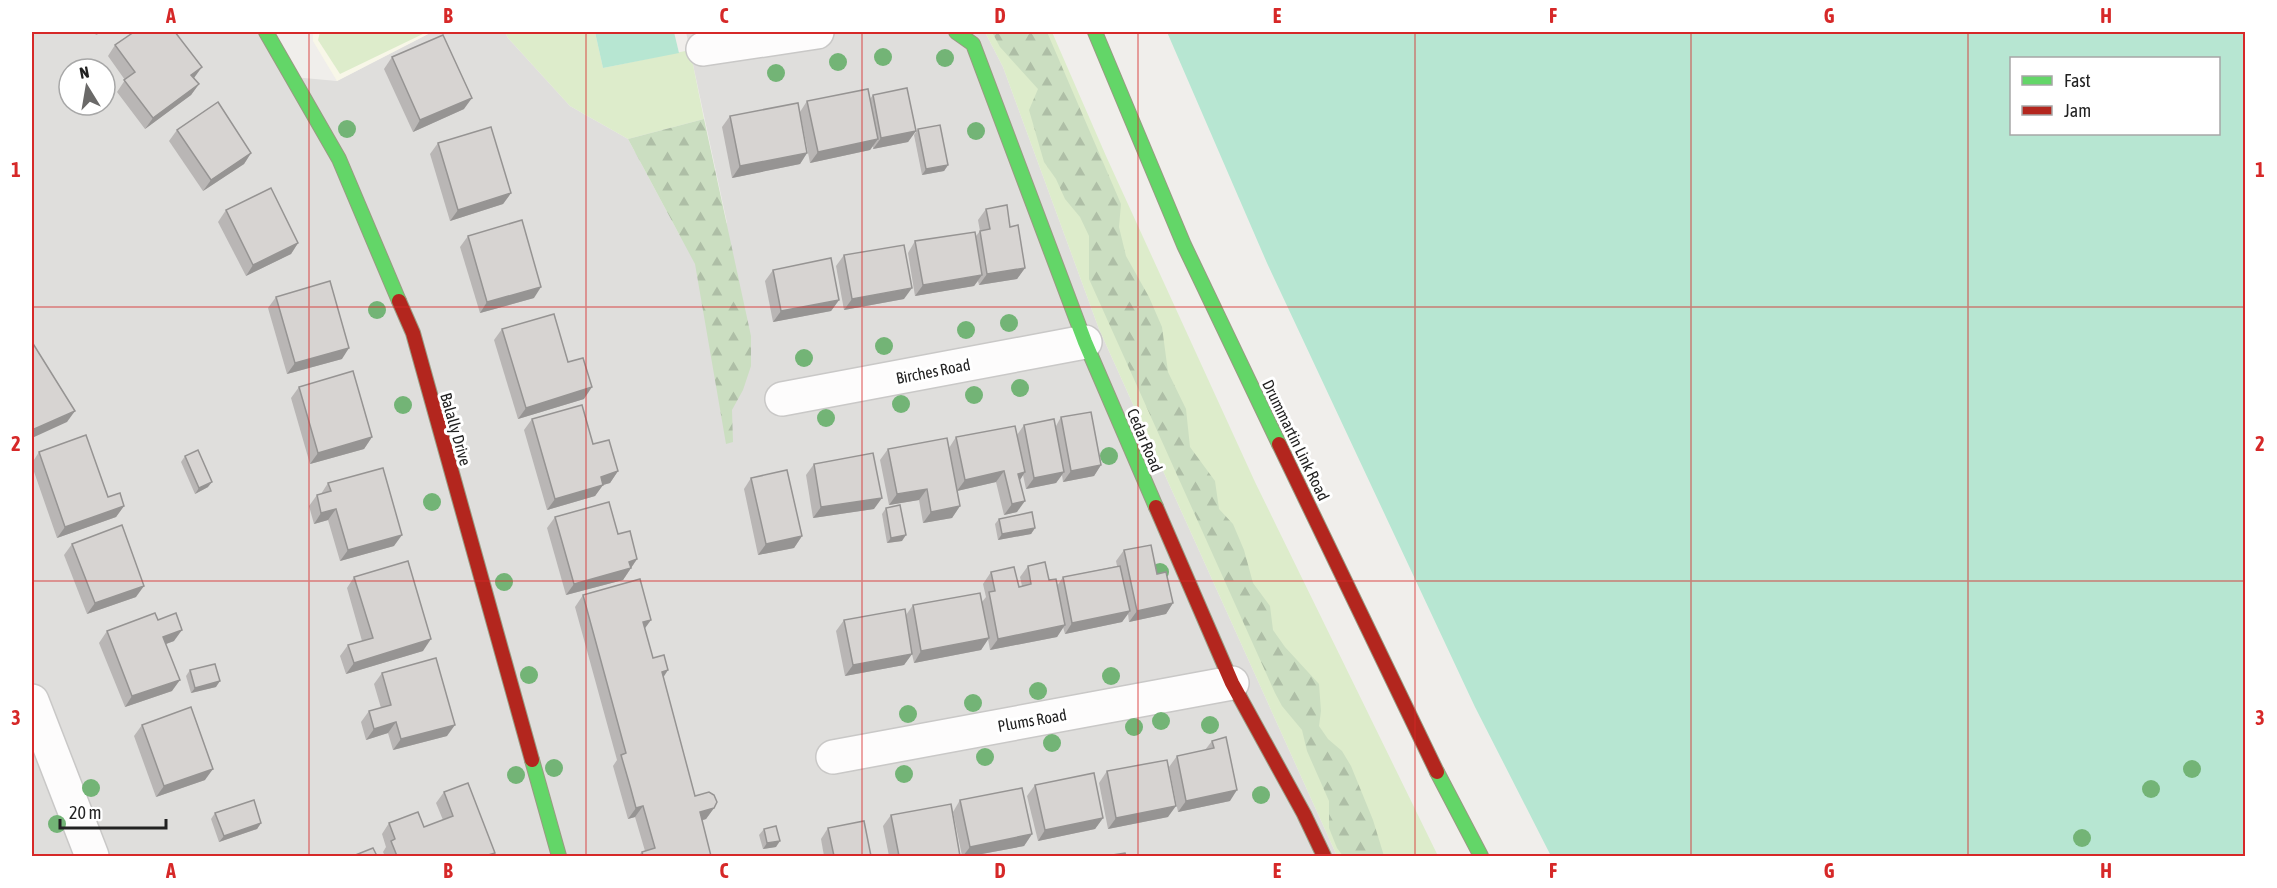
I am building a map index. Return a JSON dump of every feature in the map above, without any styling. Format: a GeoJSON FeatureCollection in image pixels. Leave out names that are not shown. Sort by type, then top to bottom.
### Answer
{"type":"FeatureCollection","features":[{"type":"Feature","properties":{"kind":"street","name":"Balally Drive"},"geometry":{"type":"LineString","coordinates":[[267,32],[339,159],[412,333],[559,856]]}},
{"type":"Feature","properties":{"kind":"street"},"geometry":{"type":"LineString","coordinates":[[703,49],[817,32]]}},
{"type":"Feature","properties":{"kind":"street","name":"Cedar Road"},"geometry":{"type":"LineString","coordinates":[[956,32],[973,44],[1085,342],[1232,683],[1304,814],[1324,856]]}},
{"type":"Feature","properties":{"kind":"street","name":"Drummartin Link Road"},"geometry":{"type":"LineString","coordinates":[[1095,32],[1184,245],[1446,790],[1481,856]]}},
{"type":"Feature","properties":{"kind":"street","name":"Birches Road"},"geometry":{"type":"LineString","coordinates":[[782,399],[1085,342]]}},
{"type":"Feature","properties":{"kind":"street","name":"Plums Road"},"geometry":{"type":"LineString","coordinates":[[833,757],[1232,683]]}},
{"type":"Feature","properties":{"kind":"street"},"geometry":{"type":"LineString","coordinates":[[32,701],[92,856]]}},
{"type":"Feature","properties":{"kind":"shaded area"},"geometry":{"type":"Polygon","coordinates":[[[32,32],[266,32],[293,77],[337,81],[432,32],[505,32],[570,106],[628,139],[680,236],[727,223],[686,32],[985,32],[1003,67],[1099,329],[1337,856],[32,856],[32,32]]]}},
{"type":"Feature","properties":{"kind":"shaded area"},"geometry":{"type":"Polygon","coordinates":[[[313,32],[432,32],[337,81],[313,41],[313,32]]]}},
{"type":"Feature","properties":{"kind":"green space"},"geometry":{"type":"Polygon","coordinates":[[[320,32],[427,32],[340,74],[318,40],[320,32]]]}},
{"type":"Feature","properties":{"kind":"green space"},"geometry":{"type":"Polygon","coordinates":[[[505,32],[595,32],[603,68],[690,50],[704,119],[628,139],[570,106],[505,32]]]}},
{"type":"Feature","properties":{"kind":"green space"},"geometry":{"type":"Polygon","coordinates":[[[595,32],[674,32],[679,53],[603,68],[595,32]]]}},
{"type":"Feature","properties":{"kind":"green space"},"geometry":{"type":"Polygon","coordinates":[[[985,32],[1052,32],[1255,482],[1438,856],[1337,856],[1099,329],[1003,67],[985,32]]]}},
{"type":"Feature","properties":{"kind":"green space"},"geometry":{"type":"Polygon","coordinates":[[[992,32],[1047,32],[1121,204],[1119,227],[1126,256],[1149,297],[1162,327],[1168,372],[1186,409],[1190,447],[1215,481],[1219,509],[1233,524],[1244,550],[1253,583],[1270,606],[1273,630],[1285,647],[1319,684],[1321,711],[1319,726],[1328,739],[1342,751],[1351,766],[1373,820],[1384,856],[1343,856],[1337,848],[1329,828],[1329,801],[1307,751],[1302,730],[1282,706],[1275,693],[1089,279],[1089,236],[1080,217],[1065,199],[1056,179],[1044,162],[1029,110],[1038,89],[1000,47],[992,32]]]}},
{"type":"Feature","properties":{"kind":"green space"},"geometry":{"type":"Polygon","coordinates":[[[1167,32],[2245,32],[2245,856],[1551,856],[1475,707],[1267,263],[1167,32]]]}},
{"type":"Feature","properties":{"kind":"green space"},"geometry":{"type":"Polygon","coordinates":[[[704,119],[751,336],[751,366],[743,390],[732,410],[733,442],[726,444],[695,264],[628,139],[704,119]]]}},
{"type":"Feature","properties":{"kind":"building"},"geometry":{"type":"Polygon","coordinates":[[[134,32],[175,32],[202,67],[191,75],[199,84],[153,118],[124,80],[135,72],[115,45],[134,32]]]}},
{"type":"Feature","properties":{"kind":"building"},"geometry":{"type":"Polygon","coordinates":[[[443,35],[472,98],[420,120],[392,57],[443,35]]]}},
{"type":"Feature","properties":{"kind":"building"},"geometry":{"type":"Polygon","coordinates":[[[907,88],[916,131],[881,138],[873,95],[907,88]]]}},
{"type":"Feature","properties":{"kind":"building"},"geometry":{"type":"Polygon","coordinates":[[[868,89],[878,139],[818,152],[807,101],[868,89]]]}},
{"type":"Feature","properties":{"kind":"building"},"geometry":{"type":"Polygon","coordinates":[[[218,102],[251,153],[211,180],[177,130],[218,102]]]}},
{"type":"Feature","properties":{"kind":"building"},"geometry":{"type":"Polygon","coordinates":[[[798,103],[807,153],[740,166],[730,116],[798,103]]]}},
{"type":"Feature","properties":{"kind":"building"},"geometry":{"type":"Polygon","coordinates":[[[940,125],[948,165],[926,169],[918,129],[940,125]]]}},
{"type":"Feature","properties":{"kind":"building"},"geometry":{"type":"Polygon","coordinates":[[[491,127],[511,193],[458,210],[438,143],[491,127]]]}},
{"type":"Feature","properties":{"kind":"building"},"geometry":{"type":"Polygon","coordinates":[[[271,188],[298,243],[253,265],[226,210],[271,188]]]}},
{"type":"Feature","properties":{"kind":"building"},"geometry":{"type":"Polygon","coordinates":[[[1007,205],[1010,227],[1018,225],[1025,268],[987,274],[980,231],[990,229],[986,209],[1007,205]]]}},
{"type":"Feature","properties":{"kind":"building"},"geometry":{"type":"Polygon","coordinates":[[[522,220],[541,287],[487,302],[468,236],[522,220]]]}},
{"type":"Feature","properties":{"kind":"building"},"geometry":{"type":"Polygon","coordinates":[[[975,232],[982,275],[923,285],[915,241],[975,232]]]}},
{"type":"Feature","properties":{"kind":"building"},"geometry":{"type":"Polygon","coordinates":[[[904,245],[912,288],[852,299],[844,255],[904,245]]]}},
{"type":"Feature","properties":{"kind":"building"},"geometry":{"type":"Polygon","coordinates":[[[831,258],[839,300],[781,311],[773,270],[831,258]]]}},
{"type":"Feature","properties":{"kind":"building"},"geometry":{"type":"Polygon","coordinates":[[[330,281],[349,348],[295,363],[276,297],[330,281]]]}},
{"type":"Feature","properties":{"kind":"building"},"geometry":{"type":"Polygon","coordinates":[[[554,314],[568,362],[583,358],[592,387],[526,408],[502,329],[554,314]]]}},
{"type":"Feature","properties":{"kind":"building"},"geometry":{"type":"Polygon","coordinates":[[[32,342],[75,411],[32,430],[32,342]]]}},
{"type":"Feature","properties":{"kind":"building"},"geometry":{"type":"Polygon","coordinates":[[[353,371],[372,437],[318,453],[299,387],[353,371]]]}},
{"type":"Feature","properties":{"kind":"building"},"geometry":{"type":"Polygon","coordinates":[[[582,405],[593,444],[609,440],[618,471],[601,477],[603,485],[555,499],[532,419],[582,405]]]}},
{"type":"Feature","properties":{"kind":"building"},"geometry":{"type":"Polygon","coordinates":[[[1091,412],[1101,465],[1071,471],[1061,417],[1091,412]]]}},
{"type":"Feature","properties":{"kind":"building"},"geometry":{"type":"Polygon","coordinates":[[[1054,419],[1064,472],[1034,478],[1024,425],[1054,419]]]}},
{"type":"Feature","properties":{"kind":"building"},"geometry":{"type":"Polygon","coordinates":[[[1015,426],[1025,472],[1018,474],[1025,501],[1012,504],[1004,471],[965,480],[956,437],[1015,426]]]}},
{"type":"Feature","properties":{"kind":"building"},"geometry":{"type":"Polygon","coordinates":[[[86,435],[108,497],[120,493],[124,506],[65,527],[39,452],[86,435]]]}},
{"type":"Feature","properties":{"kind":"building"},"geometry":{"type":"Polygon","coordinates":[[[947,438],[960,506],[931,512],[927,489],[897,494],[888,449],[947,438]]]}},
{"type":"Feature","properties":{"kind":"building"},"geometry":{"type":"Polygon","coordinates":[[[198,450],[212,482],[199,488],[185,456],[198,450]]]}},
{"type":"Feature","properties":{"kind":"building"},"geometry":{"type":"Polygon","coordinates":[[[873,453],[882,498],[821,507],[814,464],[873,453]]]}},
{"type":"Feature","properties":{"kind":"building"},"geometry":{"type":"Polygon","coordinates":[[[383,468],[402,535],[348,550],[336,509],[321,513],[317,495],[331,491],[328,483],[383,468]]]}},
{"type":"Feature","properties":{"kind":"building"},"geometry":{"type":"Polygon","coordinates":[[[787,470],[802,536],[766,544],[751,478],[787,470]]]}},
{"type":"Feature","properties":{"kind":"building"},"geometry":{"type":"Polygon","coordinates":[[[609,502],[618,534],[630,531],[637,559],[629,562],[631,568],[574,584],[555,517],[609,502]]]}},
{"type":"Feature","properties":{"kind":"building"},"geometry":{"type":"Polygon","coordinates":[[[900,505],[906,535],[891,538],[886,508],[900,505]]]}},
{"type":"Feature","properties":{"kind":"building"},"geometry":{"type":"Polygon","coordinates":[[[1032,512],[1035,528],[1002,534],[999,519],[1032,512]]]}},
{"type":"Feature","properties":{"kind":"building"},"geometry":{"type":"Polygon","coordinates":[[[122,525],[144,586],[95,603],[72,544],[122,525]]]}},
{"type":"Feature","properties":{"kind":"building"},"geometry":{"type":"Polygon","coordinates":[[[1151,545],[1157,574],[1166,572],[1173,603],[1137,611],[1124,550],[1151,545]]]}},
{"type":"Feature","properties":{"kind":"building"},"geometry":{"type":"Polygon","coordinates":[[[408,561],[431,639],[354,663],[348,645],[373,638],[354,577],[408,561]]]}},
{"type":"Feature","properties":{"kind":"building"},"geometry":{"type":"Polygon","coordinates":[[[1045,562],[1049,580],[1056,579],[1065,625],[998,639],[989,592],[995,591],[991,572],[1014,567],[1019,587],[1031,584],[1028,566],[1045,562]]]}},
{"type":"Feature","properties":{"kind":"building"},"geometry":{"type":"Polygon","coordinates":[[[1120,566],[1130,611],[1072,623],[1063,577],[1120,566]]]}},
{"type":"Feature","properties":{"kind":"building"},"geometry":{"type":"Polygon","coordinates":[[[640,579],[651,620],[643,622],[653,658],[664,655],[668,670],[662,672],[695,796],[709,792],[714,795],[717,802],[714,808],[700,812],[711,856],[643,856],[642,852],[655,848],[643,806],[636,808],[621,755],[626,753],[583,595],[640,579]]]}},
{"type":"Feature","properties":{"kind":"building"},"geometry":{"type":"Polygon","coordinates":[[[980,593],[989,638],[921,651],[913,605],[980,593]]]}},
{"type":"Feature","properties":{"kind":"building"},"geometry":{"type":"Polygon","coordinates":[[[905,609],[912,654],[853,665],[844,620],[905,609]]]}},
{"type":"Feature","properties":{"kind":"building"},"geometry":{"type":"Polygon","coordinates":[[[155,613],[158,620],[176,613],[182,630],[163,637],[180,680],[132,696],[107,631],[155,613]]]}},
{"type":"Feature","properties":{"kind":"building"},"geometry":{"type":"Polygon","coordinates":[[[436,658],[455,725],[401,739],[396,722],[374,729],[369,711],[391,705],[382,673],[436,658]]]}},
{"type":"Feature","properties":{"kind":"building"},"geometry":{"type":"Polygon","coordinates":[[[215,664],[220,681],[195,688],[190,670],[215,664]]]}},
{"type":"Feature","properties":{"kind":"building"},"geometry":{"type":"Polygon","coordinates":[[[191,707],[213,769],[164,786],[142,725],[191,707]]]}},
{"type":"Feature","properties":{"kind":"building"},"geometry":{"type":"Polygon","coordinates":[[[1226,737],[1237,790],[1186,801],[1177,756],[1214,748],[1212,741],[1226,737]]]}},
{"type":"Feature","properties":{"kind":"building"},"geometry":{"type":"Polygon","coordinates":[[[1167,760],[1176,806],[1116,818],[1107,771],[1167,760]]]}},
{"type":"Feature","properties":{"kind":"building"},"geometry":{"type":"Polygon","coordinates":[[[1094,773],[1103,818],[1045,830],[1035,785],[1094,773]]]}},
{"type":"Feature","properties":{"kind":"building"},"geometry":{"type":"Polygon","coordinates":[[[468,783],[495,853],[485,856],[397,856],[391,841],[395,839],[389,823],[418,812],[424,827],[453,816],[444,792],[468,783]]]}},
{"type":"Feature","properties":{"kind":"building"},"geometry":{"type":"Polygon","coordinates":[[[1022,788],[1032,834],[970,847],[960,800],[1022,788]]]}},
{"type":"Feature","properties":{"kind":"building"},"geometry":{"type":"Polygon","coordinates":[[[254,800],[261,823],[224,836],[215,813],[254,800]]]}},
{"type":"Feature","properties":{"kind":"building"},"geometry":{"type":"Polygon","coordinates":[[[951,804],[960,856],[899,856],[891,815],[951,804]]]}},
{"type":"Feature","properties":{"kind":"building"},"geometry":{"type":"Polygon","coordinates":[[[864,821],[871,856],[834,856],[828,828],[864,821]]]}},
{"type":"Feature","properties":{"kind":"building"},"geometry":{"type":"Polygon","coordinates":[[[776,826],[780,841],[767,843],[764,829],[776,826]]]}},
{"type":"Feature","properties":{"kind":"building"},"geometry":{"type":"Polygon","coordinates":[[[373,848],[377,856],[353,856],[373,848]]]}},
{"type":"Feature","properties":{"kind":"building"},"geometry":{"type":"Polygon","coordinates":[[[1125,853],[1126,856],[1113,856],[1113,855],[1125,853]]]}},
{"type":"Feature","properties":{"kind":"traffic: fast"},"geometry":{"type":"LineString","coordinates":[[266,32],[339,159],[399,301]]}},
{"type":"Feature","properties":{"kind":"traffic: fast"},"geometry":{"type":"LineString","coordinates":[[956,32],[973,44],[1085,342],[1156,507]]}},
{"type":"Feature","properties":{"kind":"traffic: fast"},"geometry":{"type":"LineString","coordinates":[[1095,32],[1184,245],[1279,444]]}},
{"type":"Feature","properties":{"kind":"traffic: fast"},"geometry":{"type":"LineString","coordinates":[[532,760],[559,856]]}},
{"type":"Feature","properties":{"kind":"traffic: fast"},"geometry":{"type":"LineString","coordinates":[[1437,772],[1481,856]]}},
{"type":"Feature","properties":{"kind":"traffic: jam"},"geometry":{"type":"LineString","coordinates":[[399,301],[413,333],[532,760]]}},
{"type":"Feature","properties":{"kind":"traffic: jam"},"geometry":{"type":"LineString","coordinates":[[1279,444],[1437,772]]}},
{"type":"Feature","properties":{"kind":"traffic: jam"},"geometry":{"type":"LineString","coordinates":[[1156,507],[1232,683],[1304,814],[1324,856]]}}]}
